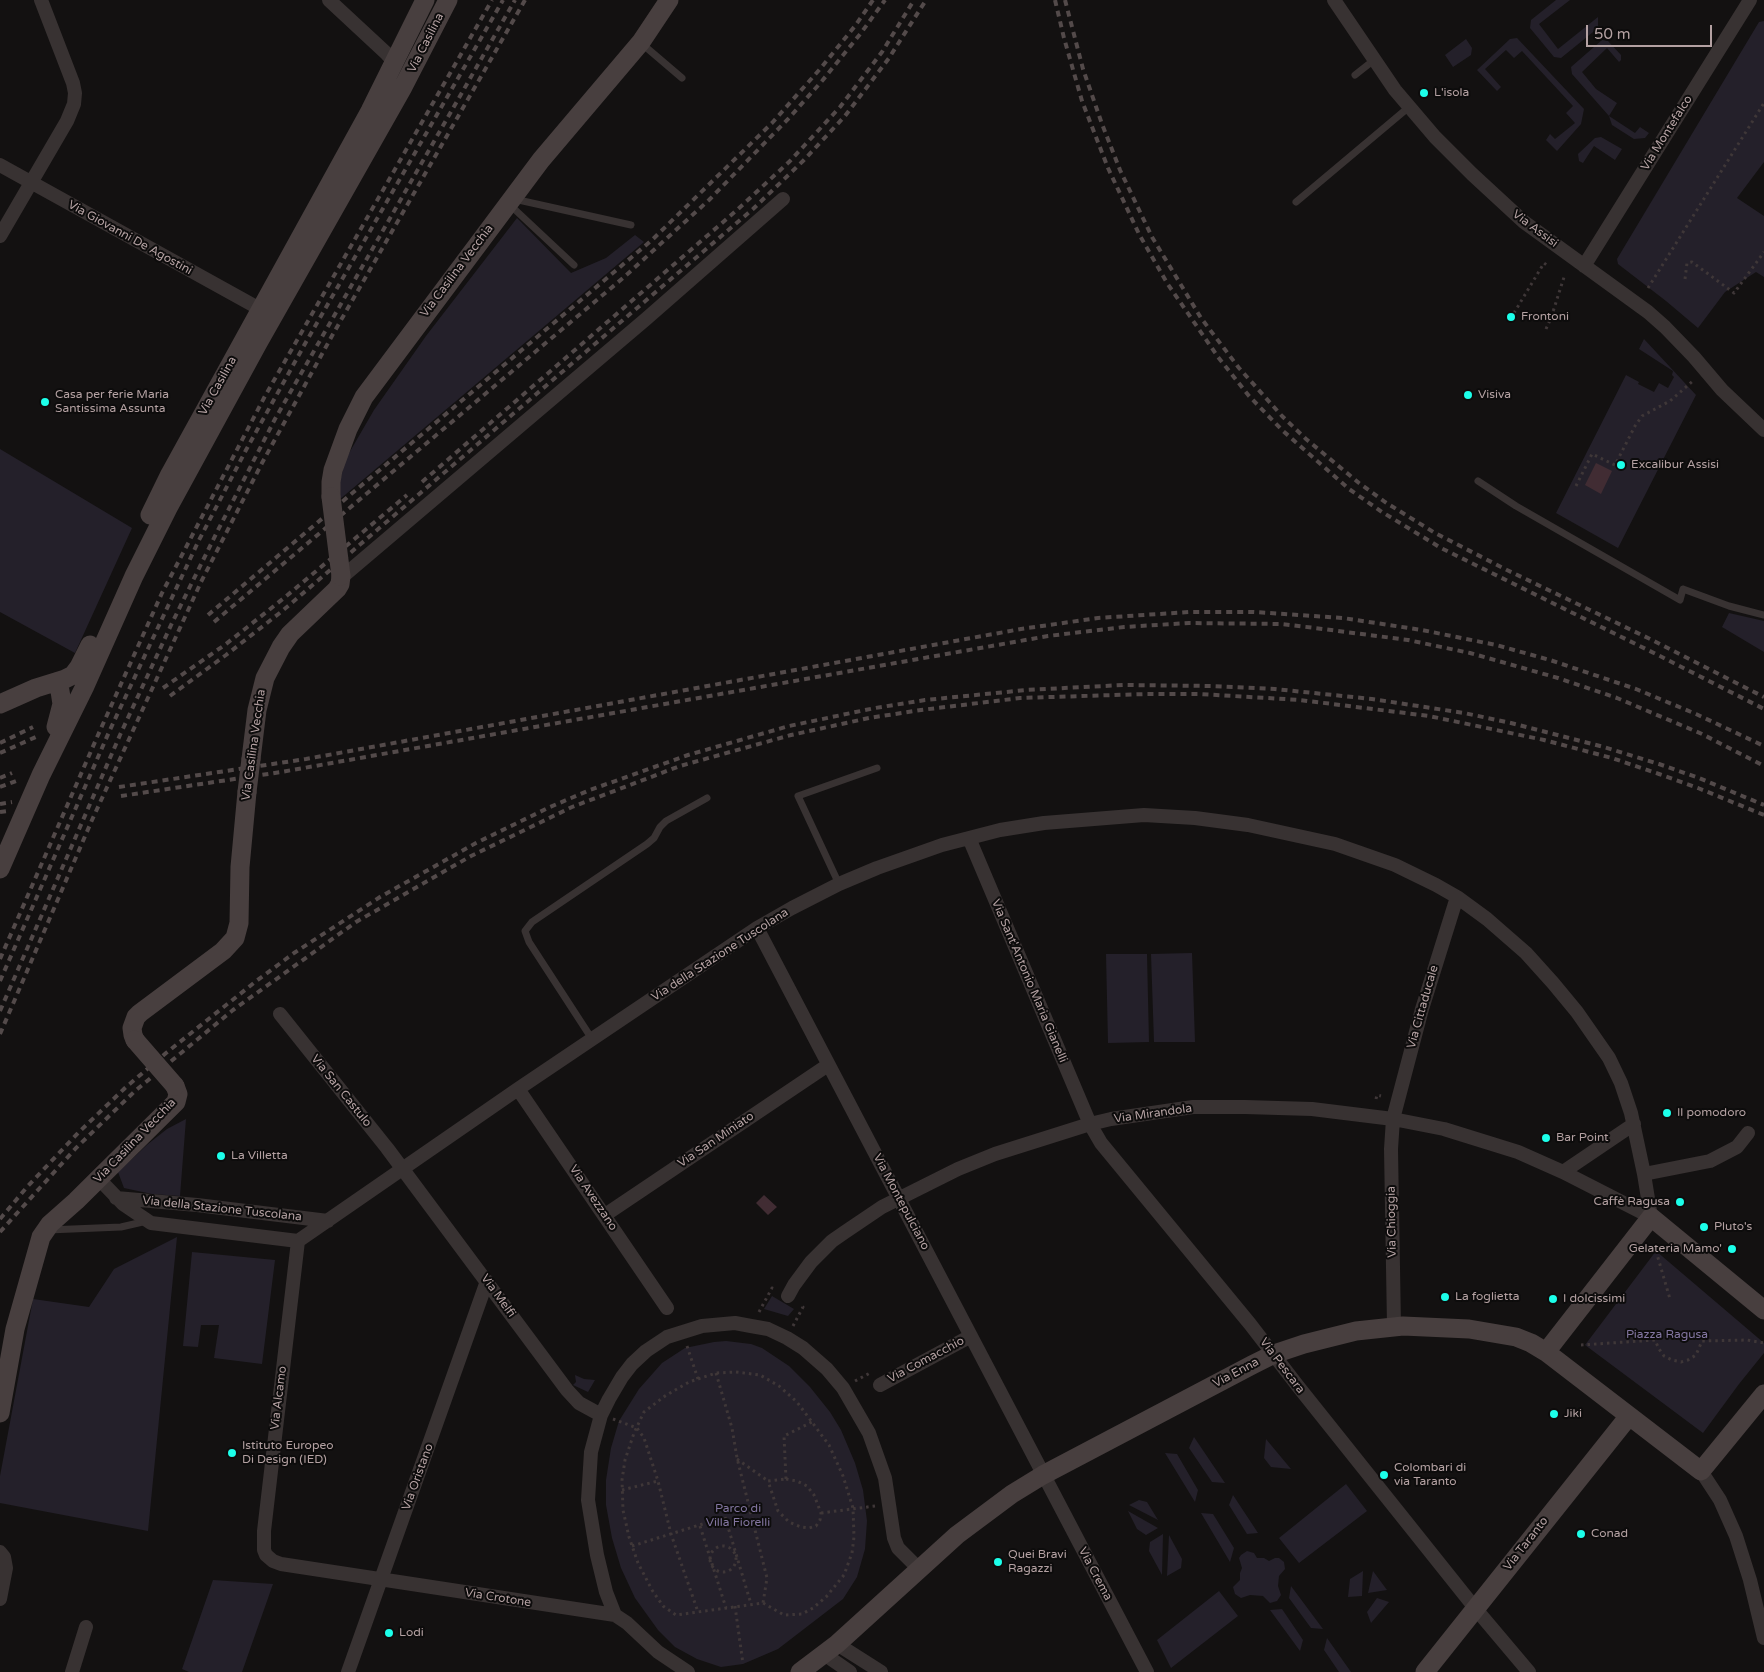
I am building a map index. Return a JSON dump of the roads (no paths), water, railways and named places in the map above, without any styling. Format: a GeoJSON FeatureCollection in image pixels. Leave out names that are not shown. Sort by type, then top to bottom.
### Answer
{"type":"FeatureCollection","features":[{"type":"Feature","properties":{"kind":"main road","name":"Via Casilina"},"geometry":{"type":"LineString","coordinates":[[41,776],[61,710],[61,696],[56,683],[73,675],[81,664],[138,538],[170,474],[370,111],[425,0]]}},
{"type":"Feature","properties":{"kind":"main road","name":"Via Casilina"},"geometry":{"type":"LineString","coordinates":[[1,866],[134,576],[181,483],[266,328],[404,87],[448,0]]}},
{"type":"Feature","properties":{"kind":"main road","name":"Via Casilina Vecchia"},"geometry":{"type":"LineString","coordinates":[[0,1413],[17,1323],[36,1249],[45,1230],[176,1102],[178,1096],[176,1086],[132,1035],[132,1028],[136,1017],[223,951],[235,938],[239,923],[242,829],[258,700],[262,684],[290,634],[340,584],[341,577],[331,497],[331,482],[333,470],[348,429],[364,397],[510,201],[541,160],[641,42],[669,0]]}},
{"type":"Feature","properties":{"kind":"main road"},"geometry":{"type":"LineString","coordinates":[[0,704],[36,688],[56,683]]}},
{"type":"Feature","properties":{"kind":"main road"},"geometry":{"type":"LineString","coordinates":[[1764,1310],[1651,1217],[1546,1352],[1701,1472],[1764,1394]]}},
{"type":"Feature","properties":{"kind":"main road","name":"Via Enna"},"geometry":{"type":"LineString","coordinates":[[800,1672],[831,1649],[957,1534],[996,1505],[1043,1476],[1274,1354],[1338,1334],[1394,1326],[1442,1327],[1494,1332],[1526,1340],[1546,1352]]}},
{"type":"Feature","properties":{"kind":"main road","name":"Via Taranto"},"geometry":{"type":"LineString","coordinates":[[1425,1672],[1629,1416]]}},
{"type":"Feature","properties":{"kind":"street"},"geometry":{"type":"LineString","coordinates":[[0,236],[70,115],[75,98],[74,88],[41,0]]}},
{"type":"Feature","properties":{"kind":"street"},"geometry":{"type":"LineString","coordinates":[[329,0],[394,63]]}},
{"type":"Feature","properties":{"kind":"street"},"geometry":{"type":"LineString","coordinates":[[344,14],[350,0]]}},
{"type":"Feature","properties":{"kind":"street","name":"Via Assisi"},"geometry":{"type":"LineString","coordinates":[[1334,0],[1374,60],[1409,107],[1472,174],[1509,209],[1648,312],[1684,346],[1733,402],[1764,430]]}},
{"type":"Feature","properties":{"kind":"street","name":"Via Montefalco"},"geometry":{"type":"LineString","coordinates":[[1584,266],[1750,0]]}},
{"type":"Feature","properties":{"kind":"street","name":"Via Giovanni De Agostini"},"geometry":{"type":"LineString","coordinates":[[0,166],[260,309]]}},
{"type":"Feature","properties":{"kind":"street","name":"Via Casilina Vecchia"},"geometry":{"type":"LineString","coordinates":[[341,577],[646,319],[783,199]]}},
{"type":"Feature","properties":{"kind":"street","name":"Via della Stazione Tuscolana"},"geometry":{"type":"LineString","coordinates":[[99,1179],[116,1198],[147,1222],[298,1241],[518,1089],[757,928],[786,911],[838,884],[877,868],[969,838],[1044,822],[1105,817],[1144,816],[1216,820],[1304,836],[1335,844],[1395,866],[1436,885],[1487,919],[1517,945],[1552,983],[1600,1044],[1614,1068],[1626,1095],[1634,1124]]}},
{"type":"Feature","properties":{"kind":"street","name":"Via Sant'Antonio Maria Gianelli"},"geometry":{"type":"LineString","coordinates":[[969,838],[1090,1124]]}},
{"type":"Feature","properties":{"kind":"street","name":"Via Cittaducale"},"geometry":{"type":"LineString","coordinates":[[1393,1119],[1422,1009],[1456,897]]}},
{"type":"Feature","properties":{"kind":"street","name":"Via Montepulciano"},"geometry":{"type":"LineString","coordinates":[[757,928],[1043,1476]]}},
{"type":"Feature","properties":{"kind":"street","name":"Via San Castulo"},"geometry":{"type":"LineString","coordinates":[[280,1014],[402,1169]]}},
{"type":"Feature","properties":{"kind":"street","name":"Via San Miniato"},"geometry":{"type":"LineString","coordinates":[[605,1215],[828,1065]]}},
{"type":"Feature","properties":{"kind":"street","name":"Via Avezzano"},"geometry":{"type":"LineString","coordinates":[[518,1089],[667,1308]]}},
{"type":"Feature","properties":{"kind":"street","name":"Via Mirandola"},"geometry":{"type":"LineString","coordinates":[[788,1296],[802,1273],[832,1241],[860,1220],[976,1161],[1090,1124],[1170,1110],[1209,1107],[1312,1109],[1393,1119],[1444,1129],[1498,1145],[1562,1172]]}},
{"type":"Feature","properties":{"kind":"street","name":"Via Chioggia"},"geometry":{"type":"LineString","coordinates":[[1393,1119],[1391,1149],[1394,1326]]}},
{"type":"Feature","properties":{"kind":"street","name":"Via Pescara"},"geometry":{"type":"LineString","coordinates":[[1090,1124],[1108,1152],[1274,1354],[1297,1386],[1475,1608],[1529,1672]]}},
{"type":"Feature","properties":{"kind":"street"},"geometry":{"type":"LineString","coordinates":[[1634,1124],[1651,1217],[1562,1172],[1634,1124]]}},
{"type":"Feature","properties":{"kind":"street"},"geometry":{"type":"LineString","coordinates":[[1644,1174],[1710,1161],[1737,1147],[1748,1133]]}},
{"type":"Feature","properties":{"kind":"street","name":"Via Melfi"},"geometry":{"type":"LineString","coordinates":[[402,1169],[567,1390],[579,1403],[601,1415]]}},
{"type":"Feature","properties":{"kind":"street","name":"Via della Stazione Tuscolana"},"geometry":{"type":"LineString","coordinates":[[116,1198],[197,1205],[328,1221]]}},
{"type":"Feature","properties":{"kind":"street","name":"Via Alcamo"},"geometry":{"type":"LineString","coordinates":[[298,1241],[264,1530],[264,1550],[268,1558],[281,1564],[382,1579]]}},
{"type":"Feature","properties":{"kind":"street","name":"Via Oristano"},"geometry":{"type":"LineString","coordinates":[[348,1672],[487,1281]]}},
{"type":"Feature","properties":{"kind":"street"},"geometry":{"type":"LineString","coordinates":[[688,1672],[651,1647],[627,1623],[615,1615],[606,1592],[596,1555],[588,1500],[591,1452],[601,1415],[615,1388],[632,1364],[662,1340],[702,1326],[735,1323],[768,1329],[787,1338],[809,1353],[827,1369],[843,1388],[869,1432],[885,1478],[892,1531],[898,1548],[919,1569]]}},
{"type":"Feature","properties":{"kind":"street","name":"Via Comacchio"},"geometry":{"type":"LineString","coordinates":[[880,1384],[971,1336]]}},
{"type":"Feature","properties":{"kind":"street"},"geometry":{"type":"LineString","coordinates":[[1701,1472],[1720,1500],[1736,1536],[1752,1587],[1764,1638]]}},
{"type":"Feature","properties":{"kind":"street","name":"Via Crema"},"geometry":{"type":"LineString","coordinates":[[1043,1476],[1147,1672]]}},
{"type":"Feature","properties":{"kind":"street"},"geometry":{"type":"LineString","coordinates":[[0,1552],[4,1557],[6,1568],[0,1599]]}},
{"type":"Feature","properties":{"kind":"street","name":"Via Crotone"},"geometry":{"type":"LineString","coordinates":[[382,1579],[615,1615]]}},
{"type":"Feature","properties":{"kind":"street"},"geometry":{"type":"LineString","coordinates":[[72,1672],[86,1627]]}},
{"type":"Feature","properties":{"kind":"street"},"geometry":{"type":"LineString","coordinates":[[831,1649],[850,1672]]}},
{"type":"Feature","properties":{"kind":"street"},"geometry":{"type":"LineString","coordinates":[[831,1649],[881,1672]]}},
{"type":"Feature","properties":{"kind":"lane"},"geometry":{"type":"LineString","coordinates":[[641,42],[682,78]]}},
{"type":"Feature","properties":{"kind":"lane"},"geometry":{"type":"LineString","coordinates":[[1355,75],[1374,60]]}},
{"type":"Feature","properties":{"kind":"lane"},"geometry":{"type":"LineString","coordinates":[[1296,202],[1409,107]]}},
{"type":"Feature","properties":{"kind":"lane"},"geometry":{"type":"LineString","coordinates":[[510,201],[631,224]]}},
{"type":"Feature","properties":{"kind":"lane"},"geometry":{"type":"LineString","coordinates":[[510,201],[574,265]]}},
{"type":"Feature","properties":{"kind":"lane"},"geometry":{"type":"LineString","coordinates":[[1478,481],[1516,506],[1680,600],[1683,589],[1728,606],[1764,615]]}},
{"type":"Feature","properties":{"kind":"lane"},"geometry":{"type":"LineString","coordinates":[[838,884],[798,796],[877,768]]}},
{"type":"Feature","properties":{"kind":"lane"},"geometry":{"type":"LineString","coordinates":[[592,1039],[529,942],[525,931],[532,922],[647,844],[654,838],[666,821],[707,798]]}},
{"type":"Feature","properties":{"kind":"lane"},"geometry":{"type":"LineString","coordinates":[[45,1230],[121,1227],[147,1222]]}},
{"type":"Feature","properties":{"kind":"railway"},"geometry":{"type":"LineString","coordinates":[[0,959],[162,593],[265,396],[492,0]]}},
{"type":"Feature","properties":{"kind":"railway"},"geometry":{"type":"LineString","coordinates":[[0,981],[109,732],[198,542],[306,342],[503,0]]}},
{"type":"Feature","properties":{"kind":"railway"},"geometry":{"type":"LineString","coordinates":[[0,1011],[120,735],[216,534],[275,419],[515,0]]}},
{"type":"Feature","properties":{"kind":"railway"},"geometry":{"type":"LineString","coordinates":[[0,1034],[92,820],[201,582],[262,463],[333,334],[525,0]]}},
{"type":"Feature","properties":{"kind":"railway"},"geometry":{"type":"LineString","coordinates":[[208,615],[652,240],[772,123],[820,69],[855,26],[873,0]]}},
{"type":"Feature","properties":{"kind":"railway"},"geometry":{"type":"LineString","coordinates":[[214,622],[623,278],[709,200],[789,118],[822,81],[885,0]]}},
{"type":"Feature","properties":{"kind":"railway"},"geometry":{"type":"LineString","coordinates":[[422,482],[737,210],[790,161],[840,107],[882,52],[914,0]]}},
{"type":"Feature","properties":{"kind":"railway"},"geometry":{"type":"LineString","coordinates":[[170,696],[281,612],[753,209],[804,160],[845,116],[889,58],[926,0]]}},
{"type":"Feature","properties":{"kind":"railway"},"geometry":{"type":"LineString","coordinates":[[1055,0],[1082,101],[1108,168],[1139,234],[1167,283],[1218,357],[1249,396],[1282,430],[1349,489],[1382,512],[1441,548],[1764,709]]}},
{"type":"Feature","properties":{"kind":"railway"},"geometry":{"type":"LineString","coordinates":[[1065,0],[1083,69],[1102,124],[1120,170],[1152,237],[1201,318],[1239,368],[1282,416],[1306,439],[1359,483],[1385,502],[1435,533],[1764,697]]}},
{"type":"Feature","properties":{"kind":"railway"},"geometry":{"type":"LineString","coordinates":[[163,688],[226,644],[407,495]]}},
{"type":"Feature","properties":{"kind":"railway"},"geometry":{"type":"LineString","coordinates":[[119,787],[306,759],[1021,629],[1098,618],[1189,612],[1254,612],[1343,618],[1422,630],[1496,645],[1550,660],[1636,689],[1696,714],[1764,746]]}},
{"type":"Feature","properties":{"kind":"railway"},"geometry":{"type":"LineString","coordinates":[[121,796],[281,772],[1048,636],[1124,627],[1189,623],[1281,624],[1408,640],[1470,653],[1558,678],[1617,698],[1702,734],[1764,766]]}},
{"type":"Feature","properties":{"kind":"railway"},"geometry":{"type":"LineString","coordinates":[[0,1219],[27,1187],[79,1132],[125,1088],[166,1053],[294,953],[380,897],[476,843],[590,790],[688,755],[789,726],[875,708],[925,700],[1026,690],[1123,685],[1275,689],[1372,699],[1464,713],[1511,723],[1604,747],[1659,764],[1699,778],[1764,805]]}},
{"type":"Feature","properties":{"kind":"railway"},"geometry":{"type":"LineString","coordinates":[[0,1232],[76,1148],[135,1091],[233,1010],[356,922],[471,856],[572,807],[680,766],[791,735],[869,718],[1020,698],[1200,694],[1300,700],[1429,716],[1544,740],[1612,758],[1659,774],[1764,815]]}},
{"type":"Feature","properties":{"kind":"railway"},"geometry":{"type":"LineString","coordinates":[[0,743],[33,727]]}},
{"type":"Feature","properties":{"kind":"railway"},"geometry":{"type":"LineString","coordinates":[[0,753],[38,736]]}},
{"type":"Feature","properties":{"kind":"railway"},"geometry":{"type":"LineString","coordinates":[[0,778],[12,773]]}},
{"type":"Feature","properties":{"kind":"railway"},"geometry":{"type":"LineString","coordinates":[[0,787],[16,781]]}},
{"type":"Feature","properties":{"kind":"railway"},"geometry":{"type":"LineString","coordinates":[[0,804],[12,802]]}},
{"type":"Feature","properties":{"kind":"railway"},"geometry":{"type":"LineString","coordinates":[[0,812],[8,811]]}},
{"type":"Feature","properties":{"kind":"place","name":"L'isola"},"geometry":{"type":"Point","coordinates":[1424,93]}},
{"type":"Feature","properties":{"kind":"place","name":"Frontoni"},"geometry":{"type":"Point","coordinates":[1511,317]}},
{"type":"Feature","properties":{"kind":"place","name":"Visiva"},"geometry":{"type":"Point","coordinates":[1468,395]}},
{"type":"Feature","properties":{"kind":"place","name":"Casa per ferie Maria Santissima Assunta"},"geometry":{"type":"Point","coordinates":[45,402]}},
{"type":"Feature","properties":{"kind":"place","name":"Excalibur Assisi"},"geometry":{"type":"Point","coordinates":[1621,465]}},
{"type":"Feature","properties":{"kind":"place","name":"Il pomodoro"},"geometry":{"type":"Point","coordinates":[1667,1113]}},
{"type":"Feature","properties":{"kind":"place","name":"Bar Point"},"geometry":{"type":"Point","coordinates":[1546,1138]}},
{"type":"Feature","properties":{"kind":"place","name":"La Villetta"},"geometry":{"type":"Point","coordinates":[221,1156]}},
{"type":"Feature","properties":{"kind":"place","name":"Caffè Ragusa"},"geometry":{"type":"Point","coordinates":[1680,1202]}},
{"type":"Feature","properties":{"kind":"place","name":"Pluto's"},"geometry":{"type":"Point","coordinates":[1704,1227]}},
{"type":"Feature","properties":{"kind":"place","name":"Gelateria Mamo'"},"geometry":{"type":"Point","coordinates":[1732,1249]}},
{"type":"Feature","properties":{"kind":"place","name":"La foglietta"},"geometry":{"type":"Point","coordinates":[1445,1297]}},
{"type":"Feature","properties":{"kind":"place","name":"I dolcissimi"},"geometry":{"type":"Point","coordinates":[1553,1299]}},
{"type":"Feature","properties":{"kind":"place","name":"Jiki"},"geometry":{"type":"Point","coordinates":[1554,1414]}},
{"type":"Feature","properties":{"kind":"place","name":"Istituto Europeo Di Design (IED)"},"geometry":{"type":"Point","coordinates":[232,1453]}},
{"type":"Feature","properties":{"kind":"place","name":"Colombari di via Taranto"},"geometry":{"type":"Point","coordinates":[1384,1475]}},
{"type":"Feature","properties":{"kind":"place","name":"Conad"},"geometry":{"type":"Point","coordinates":[1581,1534]}},
{"type":"Feature","properties":{"kind":"place","name":"Quei Bravi Ragazzi"},"geometry":{"type":"Point","coordinates":[998,1562]}},
{"type":"Feature","properties":{"kind":"place","name":"Lodi"},"geometry":{"type":"Point","coordinates":[389,1633]}},
{"type":"Feature","properties":{"kind":"park label","name":"Piazza Ragusa"},"geometry":{"type":"Point","coordinates":[1667,1335]}},
{"type":"Feature","properties":{"kind":"park label","name":"Parco di Villa Fiorelli"},"geometry":{"type":"Point","coordinates":[738,1516]}}]}
